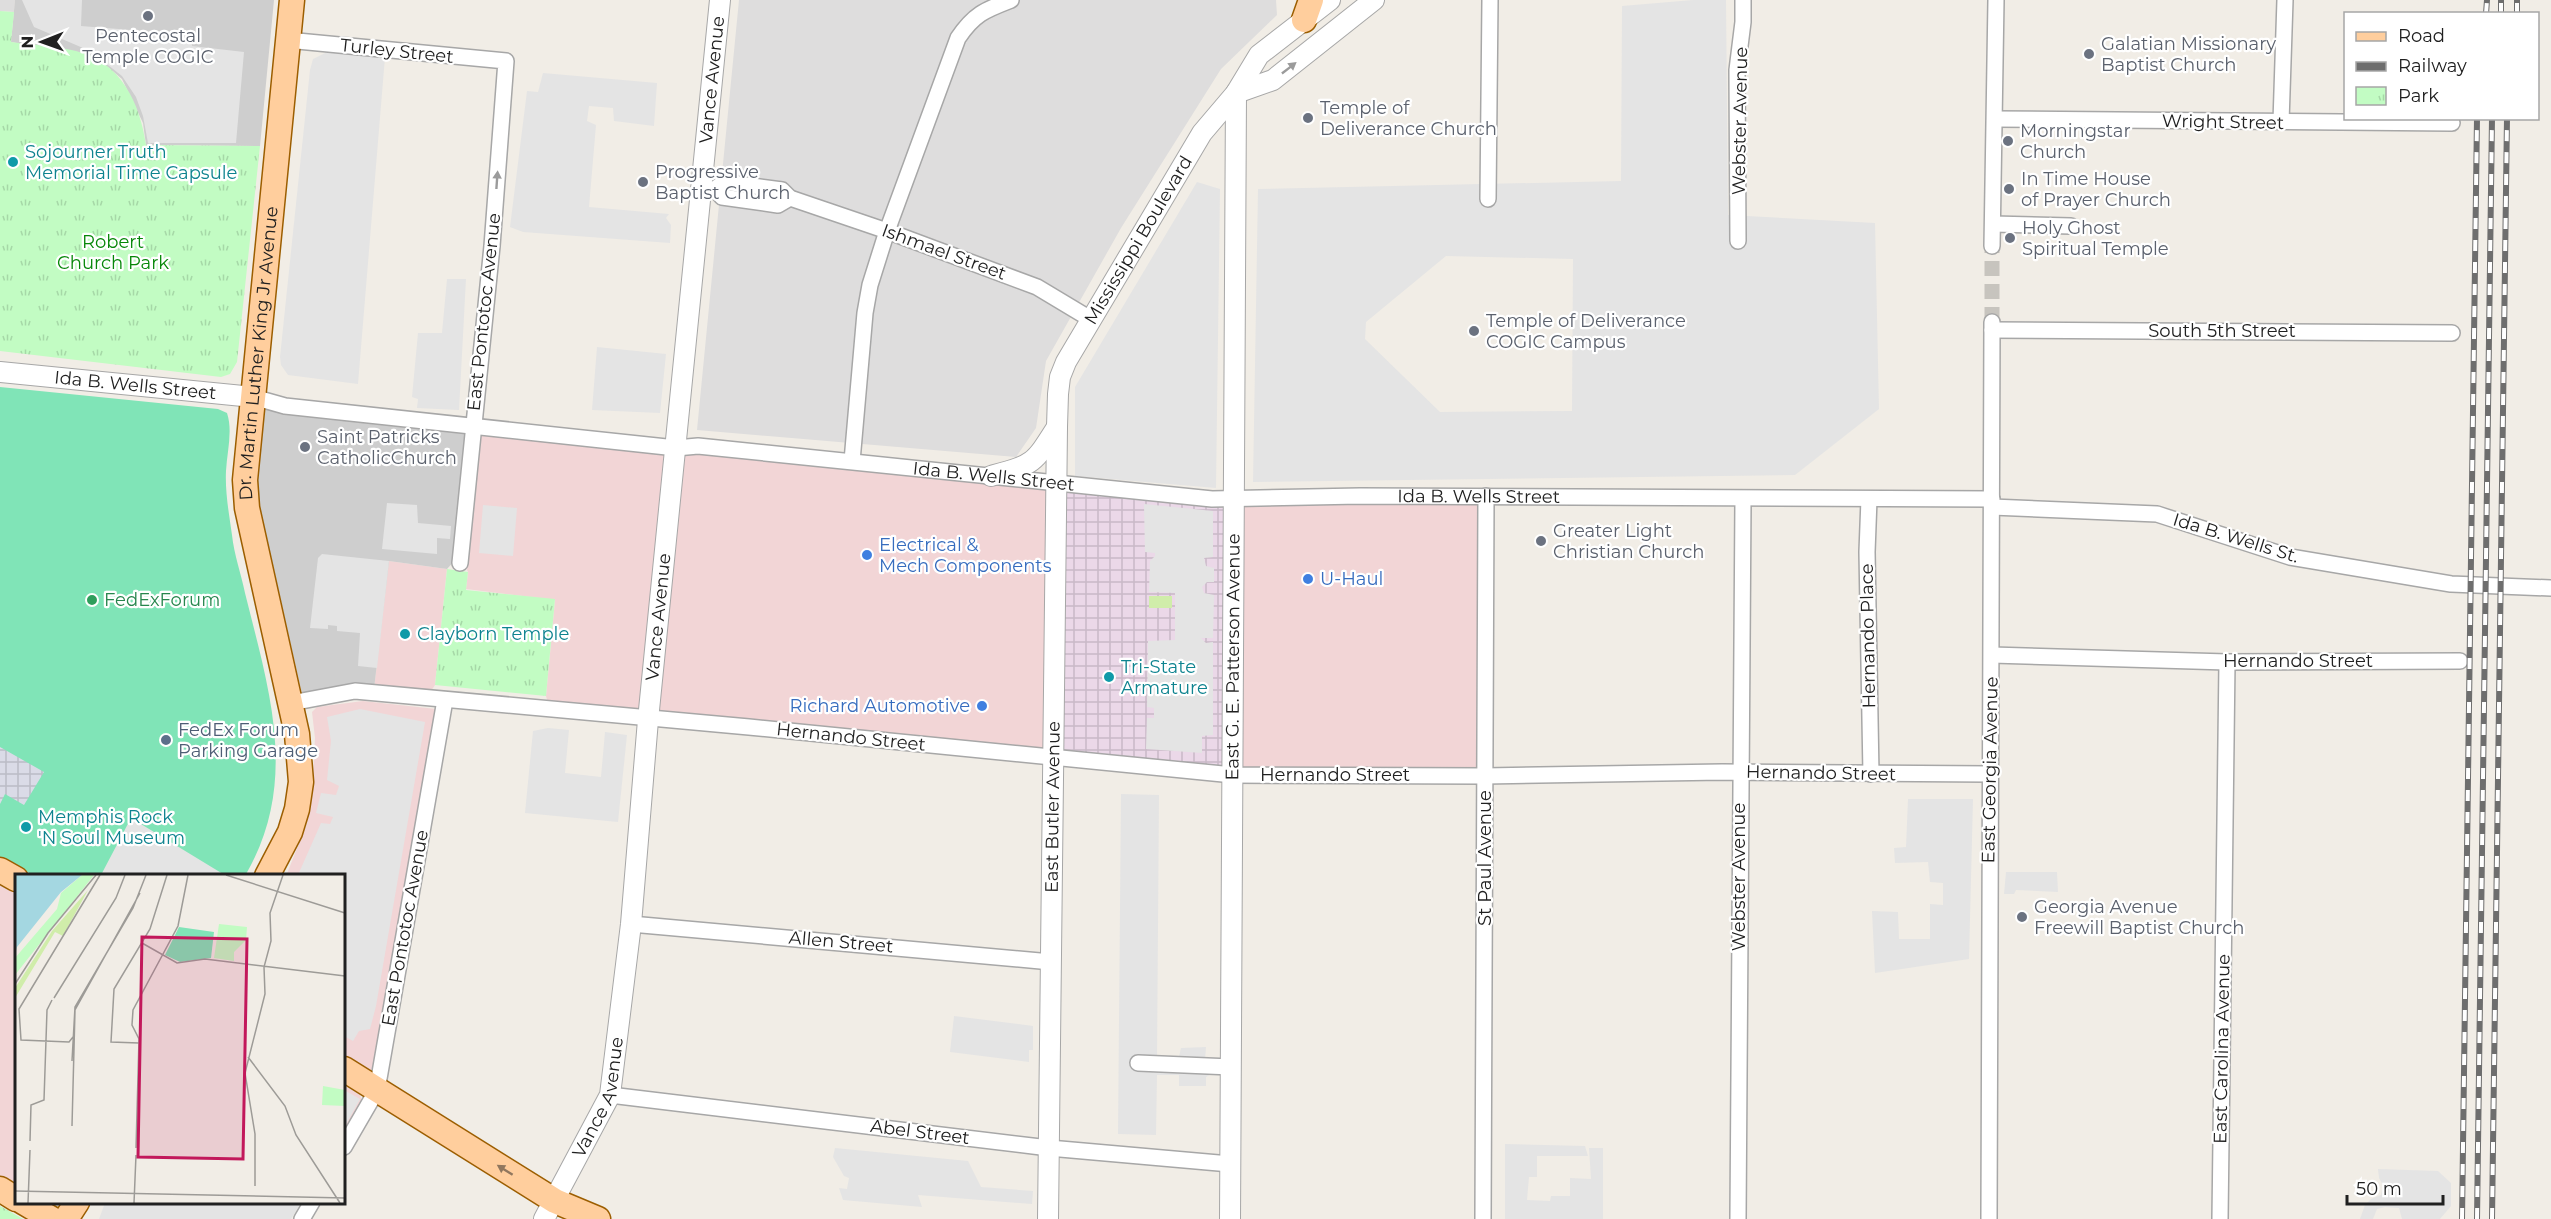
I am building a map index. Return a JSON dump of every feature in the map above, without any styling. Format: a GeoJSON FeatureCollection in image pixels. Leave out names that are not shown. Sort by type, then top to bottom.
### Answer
{"type":"FeatureCollection","features":[{"type":"Feature","properties":{"kind":"main road","name":"Dr. Martin Luther King Jr Avenue"},"geometry":{"type":"LineString","coordinates":[[268,874],[290,832],[297,809],[301,782],[297,734],[247,507],[245,480],[292,0]]}},
{"type":"Feature","properties":{"kind":"main road"},"geometry":{"type":"LineString","coordinates":[[0,870],[15,878]]}},
{"type":"Feature","properties":{"kind":"main road"},"geometry":{"type":"LineString","coordinates":[[345,1070],[550,1210],[598,1219]]}},
{"type":"Feature","properties":{"kind":"main road"},"geometry":{"type":"LineString","coordinates":[[0,1190],[15,1198]]}},
{"type":"Feature","properties":{"kind":"main road"},"geometry":{"type":"LineString","coordinates":[[25,1204],[52,1219]]}},
{"type":"Feature","properties":{"kind":"main road"},"geometry":{"type":"LineString","coordinates":[[66,1219],[76,1204]]}},
{"type":"Feature","properties":{"kind":"street","name":"Vance Avenue"},"geometry":{"type":"LineString","coordinates":[[550,1210],[610,1095],[631,924],[648,720],[676,448],[708,189],[720,0]]}},
{"type":"Feature","properties":{"kind":"street"},"geometry":{"type":"LineString","coordinates":[[852,461],[865,313],[870,285],[887,231],[958,38],[979,6],[1011,0]]}},
{"type":"Feature","properties":{"kind":"street","name":"Mississippi Boulevard"},"geometry":{"type":"LineString","coordinates":[[1058,394],[1060,378],[1066,362],[1202,133],[1236,93],[1259,55],[1307,10],[1330,0]]}},
{"type":"Feature","properties":{"kind":"street"},"geometry":{"type":"LineString","coordinates":[[1236,93],[1273,80],[1374,0]]}},
{"type":"Feature","properties":{"kind":"street"},"geometry":{"type":"LineString","coordinates":[[1488,200],[1490,0]]}},
{"type":"Feature","properties":{"kind":"street","name":"Webster Avenue"},"geometry":{"type":"LineString","coordinates":[[1738,241],[1737,69],[1743,22],[1743,0]]}},
{"type":"Feature","properties":{"kind":"street"},"geometry":{"type":"LineString","coordinates":[[1992,246],[1996,0]]}},
{"type":"Feature","properties":{"kind":"street"},"geometry":{"type":"LineString","coordinates":[[2281,122],[2285,0]]}},
{"type":"Feature","properties":{"kind":"street","name":"Turley Street"},"geometry":{"type":"LineString","coordinates":[[287,40],[506,61]]}},
{"type":"Feature","properties":{"kind":"street","name":"East Pontotoc Avenue"},"geometry":{"type":"LineString","coordinates":[[460,563],[492,246],[506,61]]}},
{"type":"Feature","properties":{"kind":"street","name":"East G. E. Patterson Avenue"},"geometry":{"type":"LineString","coordinates":[[1230,1219],[1236,93]]}},
{"type":"Feature","properties":{"kind":"street","name":"Wright Street"},"geometry":{"type":"LineString","coordinates":[[1995,119],[2452,123]]}},
{"type":"Feature","properties":{"kind":"street","name":"Ishmael Street"},"geometry":{"type":"LineString","coordinates":[[708,189],[722,198],[778,205],[790,198],[887,231],[1037,287],[1092,320]]}},
{"type":"Feature","properties":{"kind":"street"},"geometry":{"type":"LineString","coordinates":[[1993,224],[2071,226]]}},
{"type":"Feature","properties":{"kind":"street","name":"South 5th Street"},"geometry":{"type":"LineString","coordinates":[[1992,326],[2452,333]]}},
{"type":"Feature","properties":{"kind":"street","name":"East Georgia Avenue"},"geometry":{"type":"LineString","coordinates":[[1989,1219],[1992,326]]}},
{"type":"Feature","properties":{"kind":"street","name":"Ida B. Wells Street"},"geometry":{"type":"LineString","coordinates":[[0,372],[253,397],[285,406],[676,448],[698,446],[1212,499],[1486,496],[1743,500],[1869,499],[1992,503]]}},
{"type":"Feature","properties":{"kind":"street","name":"East Butler Avenue"},"geometry":{"type":"LineString","coordinates":[[1048,1219],[1058,394]]}},
{"type":"Feature","properties":{"kind":"street"},"geometry":{"type":"LineString","coordinates":[[990,476],[1023,467],[1037,459],[1057,427]]}},
{"type":"Feature","properties":{"kind":"street","name":"St Paul Avenue"},"geometry":{"type":"LineString","coordinates":[[1483,1219],[1486,496]]}},
{"type":"Feature","properties":{"kind":"street","name":"Hernando Place"},"geometry":{"type":"LineString","coordinates":[[1869,499],[1867,552],[1871,774]]}},
{"type":"Feature","properties":{"kind":"street","name":"Webster Avenue"},"geometry":{"type":"LineString","coordinates":[[1738,1219],[1743,500]]}},
{"type":"Feature","properties":{"kind":"street","name":"Ida B. Wells St."},"geometry":{"type":"LineString","coordinates":[[1992,503],[2157,514],[2290,557],[2451,584],[2551,588]]}},
{"type":"Feature","properties":{"kind":"street","name":"Hernando Street"},"geometry":{"type":"LineString","coordinates":[[1992,656],[2227,662],[2460,661]]}},
{"type":"Feature","properties":{"kind":"street","name":"East Carolina Avenue"},"geometry":{"type":"LineString","coordinates":[[2220,1219],[2227,662]]}},
{"type":"Feature","properties":{"kind":"street","name":"Hernando Street"},"geometry":{"type":"LineString","coordinates":[[291,703],[355,691],[1233,775],[1485,776],[1740,772],[1989,774]]}},
{"type":"Feature","properties":{"kind":"street","name":"East Pontotoc Avenue"},"geometry":{"type":"LineString","coordinates":[[345,1146],[376,1090],[445,700]]}},
{"type":"Feature","properties":{"kind":"street","name":"Allen Street"},"geometry":{"type":"LineString","coordinates":[[631,924],[1051,962]]}},
{"type":"Feature","properties":{"kind":"street"},"geometry":{"type":"LineString","coordinates":[[1138,1063],[1231,1067]]}},
{"type":"Feature","properties":{"kind":"street","name":"Abel Street"},"geometry":{"type":"LineString","coordinates":[[610,1095],[1049,1148],[1230,1164]]}},
{"type":"Feature","properties":{"kind":"street"},"geometry":{"type":"LineString","coordinates":[[302,1219],[311,1204]]}},
{"type":"Feature","properties":{"kind":"shaded area"},"geometry":{"type":"Polygon","coordinates":[[[0,0],[15,0],[14,12],[0,11],[0,0]]]}},
{"type":"Feature","properties":{"kind":"shaded area"},"geometry":{"type":"Polygon","coordinates":[[[15,0],[274,0],[260,146],[146,145],[143,123],[122,79],[109,68],[91,56],[11,42],[15,0]]]}},
{"type":"Feature","properties":{"kind":"shaded area"},"geometry":{"type":"Polygon","coordinates":[[[22,0],[82,0],[81,26],[193,35],[192,46],[244,52],[236,143],[148,143],[143,116],[136,97],[122,76],[90,51],[34,27],[22,0]]]}},
{"type":"Feature","properties":{"kind":"shaded area"},"geometry":{"type":"Polygon","coordinates":[[[739,0],[1276,0],[1277,15],[1221,69],[1121,228],[1046,361],[1036,428],[1016,457],[697,430],[739,0]]]}},
{"type":"Feature","properties":{"kind":"shaded area"},"geometry":{"type":"Polygon","coordinates":[[[1693,0],[1726,0],[1728,215],[1875,223],[1879,409],[1795,475],[1253,482],[1258,189],[1621,181],[1622,6],[1693,0]],[[1446,256],[1366,322],[1365,339],[1440,412],[1572,411],[1573,259],[1446,256]]]}},
{"type":"Feature","properties":{"kind":"shaded area"},"geometry":{"type":"Polygon","coordinates":[[[327,52],[385,57],[358,384],[288,375],[281,365],[280,357],[310,70],[313,59],[327,52]]]}},
{"type":"Feature","properties":{"kind":"shaded area"},"geometry":{"type":"Polygon","coordinates":[[[543,73],[657,83],[654,126],[614,121],[613,108],[589,106],[587,121],[596,125],[589,207],[669,214],[666,218],[671,225],[670,243],[523,232],[510,227],[527,91],[538,92],[543,73]]]}},
{"type":"Feature","properties":{"kind":"shaded area"},"geometry":{"type":"Polygon","coordinates":[[[1197,182],[1220,189],[1216,488],[1075,476],[1075,387],[1197,182]]]}},
{"type":"Feature","properties":{"kind":"shaded area"},"geometry":{"type":"Polygon","coordinates":[[[447,279],[466,279],[459,410],[417,408],[418,399],[412,397],[418,333],[442,333],[447,279]]]}},
{"type":"Feature","properties":{"kind":"shaded area"},"geometry":{"type":"Polygon","coordinates":[[[597,347],[666,354],[660,413],[592,410],[597,347]]]}},
{"type":"Feature","properties":{"kind":"shaded area"},"geometry":{"type":"Polygon","coordinates":[[[261,408],[468,430],[456,559],[447,569],[389,561],[374,689],[302,694],[257,494],[261,408]]]}},
{"type":"Feature","properties":{"kind":"shaded area"},"geometry":{"type":"Polygon","coordinates":[[[475,431],[673,451],[643,714],[548,703],[546,696],[555,600],[466,589],[468,572],[463,561],[475,431]]]}},
{"type":"Feature","properties":{"kind":"shaded area"},"geometry":{"type":"Polygon","coordinates":[[[682,453],[808,463],[1052,489],[1048,751],[656,714],[682,453]]]}},
{"type":"Feature","properties":{"kind":"shaded area"},"geometry":{"type":"Polygon","coordinates":[[[1065,489],[1229,503],[1226,767],[1060,752],[1065,489]]]}},
{"type":"Feature","properties":{"kind":"shaded area"},"geometry":{"type":"Polygon","coordinates":[[[1480,501],[1481,771],[1241,769],[1243,504],[1480,501]]]}},
{"type":"Feature","properties":{"kind":"shaded area"},"geometry":{"type":"Polygon","coordinates":[[[387,503],[417,505],[418,523],[451,526],[450,539],[437,538],[437,554],[382,549],[387,503]]]}},
{"type":"Feature","properties":{"kind":"shaded area"},"geometry":{"type":"Polygon","coordinates":[[[1144,504],[1213,511],[1213,557],[1204,558],[1206,566],[1214,568],[1214,582],[1207,582],[1202,587],[1204,593],[1214,595],[1213,638],[1201,638],[1206,643],[1213,642],[1213,735],[1202,736],[1202,753],[1146,749],[1147,718],[1154,718],[1154,708],[1147,707],[1148,641],[1175,640],[1175,593],[1149,592],[1150,561],[1155,553],[1145,552],[1144,504]]]}},
{"type":"Feature","properties":{"kind":"shaded area"},"geometry":{"type":"Polygon","coordinates":[[[483,505],[517,508],[513,556],[479,553],[483,505]]]}},
{"type":"Feature","properties":{"kind":"shaded area"},"geometry":{"type":"Polygon","coordinates":[[[322,554],[389,561],[377,668],[358,666],[360,633],[337,631],[337,626],[328,625],[328,629],[310,628],[318,558],[322,554]]]}},
{"type":"Feature","properties":{"kind":"shaded area"},"geometry":{"type":"Polygon","coordinates":[[[389,561],[447,569],[435,685],[427,697],[374,689],[389,561]]]}},
{"type":"Feature","properties":{"kind":"shaded area"},"geometry":{"type":"Polygon","coordinates":[[[363,701],[436,709],[372,1073],[345,1056],[345,874],[287,874],[306,826],[312,796],[315,738],[312,712],[317,707],[363,701]]]}},
{"type":"Feature","properties":{"kind":"shaded area"},"geometry":{"type":"Polygon","coordinates":[[[360,709],[425,722],[376,1006],[370,1029],[359,1031],[353,1041],[345,1037],[345,874],[298,874],[321,823],[330,824],[333,817],[316,813],[321,793],[336,795],[339,786],[327,780],[331,741],[327,717],[360,709]]]}},
{"type":"Feature","properties":{"kind":"shaded area"},"geometry":{"type":"Polygon","coordinates":[[[548,728],[569,730],[565,773],[601,777],[605,732],[627,735],[618,822],[525,813],[533,731],[548,728]]]}},
{"type":"Feature","properties":{"kind":"shaded area"},"geometry":{"type":"Polygon","coordinates":[[[0,747],[44,772],[24,805],[5,794],[0,804],[0,747]]]}},
{"type":"Feature","properties":{"kind":"shaded area"},"geometry":{"type":"Polygon","coordinates":[[[1121,794],[1159,795],[1157,1060],[1178,1061],[1181,1048],[1206,1047],[1205,1060],[1210,1061],[1211,1074],[1206,1077],[1206,1086],[1179,1086],[1179,1075],[1157,1075],[1156,1135],[1118,1134],[1121,794]]]}},
{"type":"Feature","properties":{"kind":"shaded area"},"geometry":{"type":"Polygon","coordinates":[[[1908,799],[1973,799],[1969,959],[1875,973],[1872,911],[1898,912],[1899,939],[1930,939],[1930,904],[1943,905],[1943,883],[1930,882],[1928,862],[1895,863],[1894,848],[1906,847],[1908,799]]]}},
{"type":"Feature","properties":{"kind":"shaded area"},"geometry":{"type":"Polygon","coordinates":[[[131,818],[223,874],[102,874],[131,818]]]}},
{"type":"Feature","properties":{"kind":"shaded area"},"geometry":{"type":"Polygon","coordinates":[[[2006,872],[2057,872],[2058,892],[2016,890],[2014,894],[2004,894],[2006,872]]]}},
{"type":"Feature","properties":{"kind":"shaded area"},"geometry":{"type":"Polygon","coordinates":[[[0,883],[15,892],[15,1184],[0,1176],[0,883]]]}},
{"type":"Feature","properties":{"kind":"shaded area"},"geometry":{"type":"Polygon","coordinates":[[[954,1016],[1033,1026],[1033,1050],[1029,1050],[1029,1062],[950,1052],[954,1016]]]}},
{"type":"Feature","properties":{"kind":"shaded area"},"geometry":{"type":"Polygon","coordinates":[[[345,1086],[360,1095],[362,1102],[345,1132],[345,1086]]]}},
{"type":"Feature","properties":{"kind":"shaded area"},"geometry":{"type":"Polygon","coordinates":[[[345,1091],[360,1099],[345,1126],[345,1091]]]}},
{"type":"Feature","properties":{"kind":"shaded area"},"geometry":{"type":"Polygon","coordinates":[[[1505,1144],[1585,1146],[1588,1156],[1537,1156],[1537,1177],[1529,1177],[1527,1200],[1550,1201],[1551,1196],[1570,1196],[1570,1178],[1591,1179],[1589,1148],[1603,1148],[1603,1219],[1505,1219],[1505,1144]]]}},
{"type":"Feature","properties":{"kind":"shaded area"},"geometry":{"type":"Polygon","coordinates":[[[835,1148],[968,1161],[981,1187],[1033,1191],[1032,1204],[918,1195],[922,1207],[843,1200],[839,1188],[847,1189],[849,1178],[844,1176],[833,1157],[835,1148]]]}},
{"type":"Feature","properties":{"kind":"shaded area"},"geometry":{"type":"Polygon","coordinates":[[[2378,1169],[2438,1171],[2451,1183],[2451,1206],[2440,1219],[2402,1219],[2399,1208],[2385,1207],[2377,1209],[2373,1219],[2360,1219],[2365,1205],[2371,1199],[2381,1195],[2383,1185],[2378,1169]]]}},
{"type":"Feature","properties":{"kind":"shaded area"},"geometry":{"type":"Polygon","coordinates":[[[104,1204],[300,1204],[291,1219],[99,1219],[104,1204]]]}},
{"type":"Feature","properties":{"kind":"green space","name":"Robert Church Park"},"geometry":{"type":"Polygon","coordinates":[[[0,11],[14,12],[11,42],[76,51],[92,56],[105,64],[126,86],[139,114],[146,145],[260,146],[237,362],[230,374],[221,377],[0,351],[0,11]]]}},
{"type":"Feature","properties":{"kind":"green space"},"geometry":{"type":"Polygon","coordinates":[[[0,387],[218,409],[227,413],[230,434],[226,487],[233,542],[263,665],[275,736],[272,806],[262,841],[246,874],[31,874],[0,857],[0,387]]]}},
{"type":"Feature","properties":{"kind":"green space"},"geometry":{"type":"Polygon","coordinates":[[[447,569],[468,572],[466,590],[555,599],[546,696],[435,685],[447,569]]]}},
{"type":"Feature","properties":{"kind":"green space"},"geometry":{"type":"Polygon","coordinates":[[[1149,596],[1172,596],[1172,608],[1149,608],[1149,596]]]}},
{"type":"Feature","properties":{"kind":"green space"},"geometry":{"type":"Polygon","coordinates":[[[0,1206],[23,1219],[0,1219],[0,1206]]]}},
{"type":"Feature","properties":{"kind":"tunnel"},"geometry":{"type":"LineString","coordinates":[[1992,246],[1992,322]]}},
{"type":"Feature","properties":{"kind":"railway"},"geometry":{"type":"LineString","coordinates":[[2486,12],[2487,0]]}},
{"type":"Feature","properties":{"kind":"railway"},"geometry":{"type":"LineString","coordinates":[[2501,0],[2501,12]]}},
{"type":"Feature","properties":{"kind":"railway"},"geometry":{"type":"LineString","coordinates":[[2517,0],[2517,12]]}},
{"type":"Feature","properties":{"kind":"railway"},"geometry":{"type":"LineString","coordinates":[[2462,1219],[2477,120]]}},
{"type":"Feature","properties":{"kind":"railway"},"geometry":{"type":"LineString","coordinates":[[2477,1219],[2492,120]]}},
{"type":"Feature","properties":{"kind":"railway"},"geometry":{"type":"LineString","coordinates":[[2492,1219],[2507,120]]}},
{"type":"Feature","properties":{"kind":"place","name":"Pentecostal Temple COGIC"},"geometry":{"type":"Point","coordinates":[148,16]}},
{"type":"Feature","properties":{"kind":"place","name":"Galatian Missionary Baptist Church"},"geometry":{"type":"Point","coordinates":[2089,54]}},
{"type":"Feature","properties":{"kind":"place","name":"Temple of Deliverance Church"},"geometry":{"type":"Point","coordinates":[1308,118]}},
{"type":"Feature","properties":{"kind":"place","name":"Morningstar Church"},"geometry":{"type":"Point","coordinates":[2008,141]}},
{"type":"Feature","properties":{"kind":"place","name":"Sojourner Truth Memorial Time Capsule"},"geometry":{"type":"Point","coordinates":[13,162]}},
{"type":"Feature","properties":{"kind":"place","name":"Progressive Baptist Church"},"geometry":{"type":"Point","coordinates":[643,182]}},
{"type":"Feature","properties":{"kind":"place","name":"In Time House of Prayer Church"},"geometry":{"type":"Point","coordinates":[2009,189]}},
{"type":"Feature","properties":{"kind":"place","name":"Holy Ghost Spiritual Temple"},"geometry":{"type":"Point","coordinates":[2010,238]}},
{"type":"Feature","properties":{"kind":"place","name":"Temple of Deliverance COGIC Campus"},"geometry":{"type":"Point","coordinates":[1474,331]}},
{"type":"Feature","properties":{"kind":"place","name":"Saint Patricks CatholicChurch"},"geometry":{"type":"Point","coordinates":[305,447]}},
{"type":"Feature","properties":{"kind":"place","name":"Greater Light Christian Church"},"geometry":{"type":"Point","coordinates":[1541,541]}},
{"type":"Feature","properties":{"kind":"place","name":"Electrical & Mech Components"},"geometry":{"type":"Point","coordinates":[867,555]}},
{"type":"Feature","properties":{"kind":"place","name":"U-Haul"},"geometry":{"type":"Point","coordinates":[1308,579]}},
{"type":"Feature","properties":{"kind":"place","name":"FedExForum"},"geometry":{"type":"Point","coordinates":[92,600]}},
{"type":"Feature","properties":{"kind":"place","name":"Clayborn Temple"},"geometry":{"type":"Point","coordinates":[405,634]}},
{"type":"Feature","properties":{"kind":"place","name":"Tri-State Armature"},"geometry":{"type":"Point","coordinates":[1109,677]}},
{"type":"Feature","properties":{"kind":"place","name":"Richard Automotive"},"geometry":{"type":"Point","coordinates":[982,706]}},
{"type":"Feature","properties":{"kind":"place","name":"FedEx Forum Parking Garage"},"geometry":{"type":"Point","coordinates":[166,740]}},
{"type":"Feature","properties":{"kind":"place","name":"Memphis Rock 'N Soul Museum"},"geometry":{"type":"Point","coordinates":[26,827]}},
{"type":"Feature","properties":{"kind":"place","name":"Georgia Avenue Freewill Baptist Church"},"geometry":{"type":"Point","coordinates":[2022,917]}}]}
